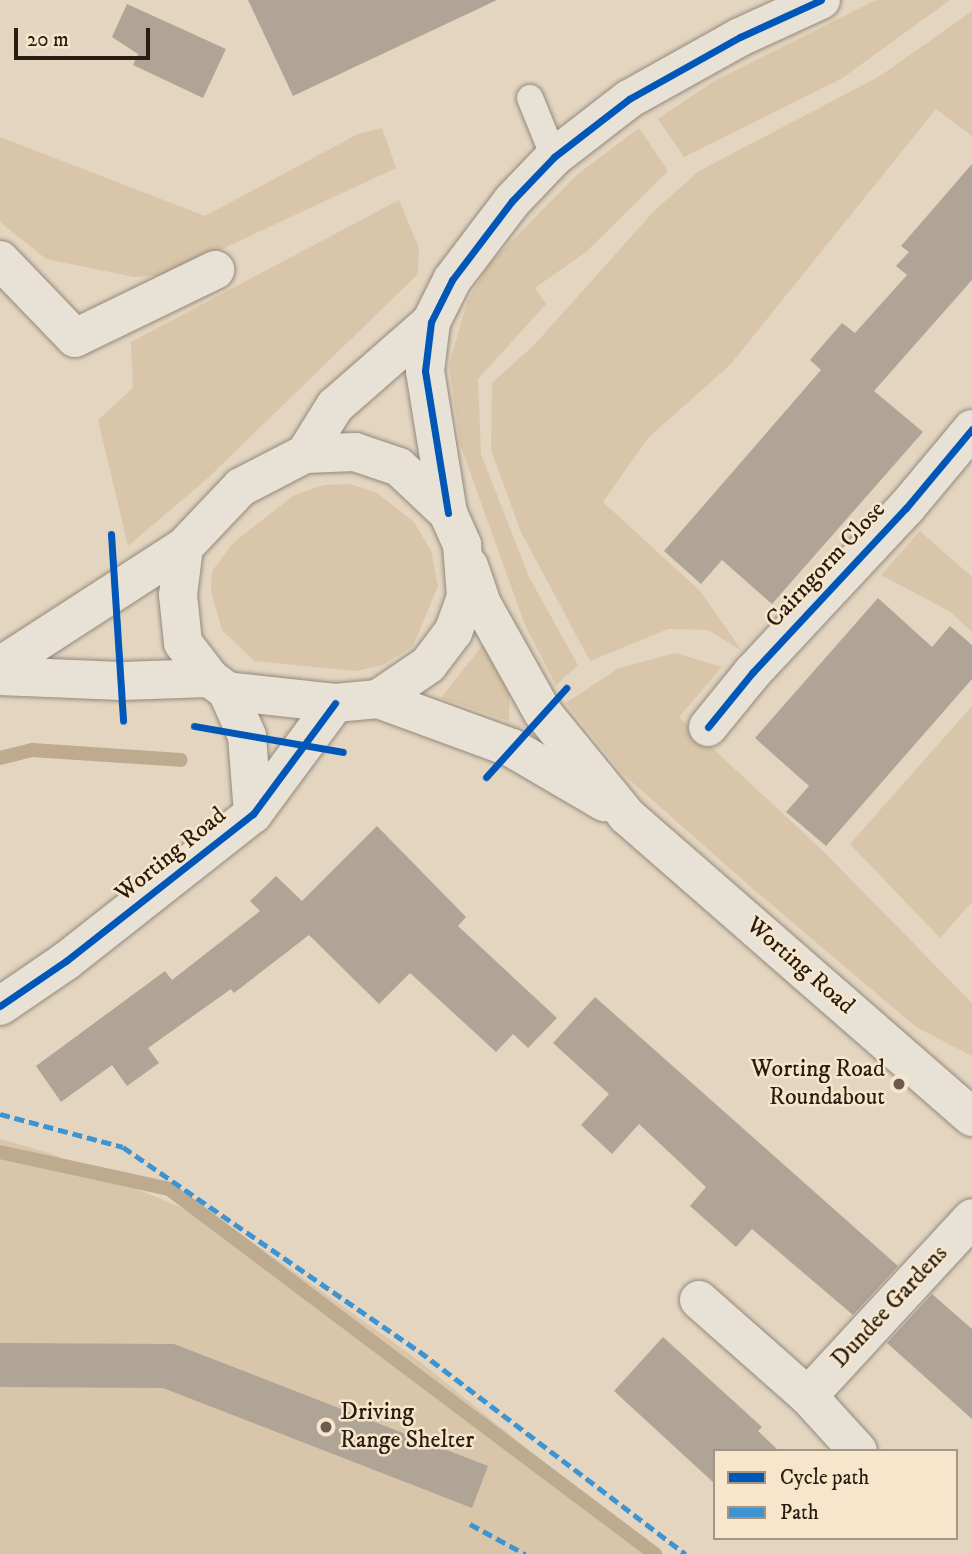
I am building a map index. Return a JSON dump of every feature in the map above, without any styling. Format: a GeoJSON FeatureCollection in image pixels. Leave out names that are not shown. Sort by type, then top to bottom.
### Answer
{"type":"FeatureCollection","features":[{"type":"Feature","properties":{"kind":"street"},"geometry":{"type":"LineString","coordinates":[[0,676],[218,684],[335,703],[378,699],[428,666],[453,632],[466,597],[425,370],[431,322],[452,280],[512,201],[554,157],[629,100],[740,37],[821,0]]}},
{"type":"Feature","properties":{"kind":"street"},"geometry":{"type":"LineString","coordinates":[[0,260],[75,338],[215,270]]}},
{"type":"Feature","properties":{"kind":"street"},"geometry":{"type":"LineString","coordinates":[[305,454],[335,405],[431,322]]}},
{"type":"Feature","properties":{"kind":"street","name":"Cairngorm Close"},"geometry":{"type":"LineString","coordinates":[[708,727],[972,429]]}},
{"type":"Feature","properties":{"kind":"street"},"geometry":{"type":"LineString","coordinates":[[0,666],[184,547],[241,487],[305,454],[355,452],[399,467],[455,529]]}},
{"type":"Feature","properties":{"kind":"street","name":"Worting Road"},"geometry":{"type":"LineString","coordinates":[[455,529],[482,604],[543,713],[627,816],[972,1117]]}},
{"type":"Feature","properties":{"kind":"street"},"geometry":{"type":"LineString","coordinates":[[184,547],[178,595],[183,643],[218,684]]}},
{"type":"Feature","properties":{"kind":"street","name":"Worting Road"},"geometry":{"type":"LineString","coordinates":[[218,684],[247,736],[253,814]]}},
{"type":"Feature","properties":{"kind":"street","name":"Worting Road"},"geometry":{"type":"LineString","coordinates":[[378,699],[512,748],[627,816]]}},
{"type":"Feature","properties":{"kind":"street","name":"Worting Road"},"geometry":{"type":"LineString","coordinates":[[0,1006],[66,961],[253,814],[335,703]]}},
{"type":"Feature","properties":{"kind":"street","name":"Dundee Gardens"},"geometry":{"type":"LineString","coordinates":[[808,1396],[972,1217]]}},
{"type":"Feature","properties":{"kind":"street"},"geometry":{"type":"LineString","coordinates":[[699,1300],[808,1396],[856,1449]]}},
{"type":"Feature","properties":{"kind":"lane"},"geometry":{"type":"LineString","coordinates":[[530,98],[554,157]]}},
{"type":"Feature","properties":{"kind":"shaded area"},"geometry":{"type":"Polygon","coordinates":[[[876,0],[950,0],[841,79],[684,157],[658,119],[714,81],[876,0]]]}},
{"type":"Feature","properties":{"kind":"shaded area"},"geometry":{"type":"Polygon","coordinates":[[[972,11],[972,136],[936,109],[730,365],[648,438],[603,502],[700,591],[742,651],[708,630],[668,629],[590,661],[521,532],[491,450],[492,383],[535,344],[655,210],[699,171],[880,76],[972,11]]]}},
{"type":"Feature","properties":{"kind":"shaded area"},"geometry":{"type":"Polygon","coordinates":[[[382,128],[396,168],[166,275],[134,277],[46,259],[0,222],[0,137],[205,216],[358,134],[382,128]]]}},
{"type":"Feature","properties":{"kind":"shaded area"},"geometry":{"type":"Polygon","coordinates":[[[639,128],[668,171],[586,252],[535,288],[546,304],[478,379],[481,454],[529,577],[578,665],[556,685],[525,625],[460,444],[449,365],[467,302],[489,264],[578,174],[639,128]]]}},
{"type":"Feature","properties":{"kind":"shaded area"},"geometry":{"type":"Polygon","coordinates":[[[399,200],[419,248],[418,274],[208,478],[128,546],[98,420],[133,388],[131,342],[399,200]]]}},
{"type":"Feature","properties":{"kind":"shaded area"},"geometry":{"type":"Polygon","coordinates":[[[350,484],[377,493],[414,522],[431,551],[438,586],[413,646],[383,665],[355,671],[254,661],[222,630],[211,591],[212,571],[234,542],[294,495],[324,485],[350,484]]]}},
{"type":"Feature","properties":{"kind":"shaded area"},"geometry":{"type":"Polygon","coordinates":[[[920,531],[972,577],[972,632],[949,611],[881,575],[920,531]]]}},
{"type":"Feature","properties":{"kind":"shaded area"},"geometry":{"type":"Polygon","coordinates":[[[488,638],[510,684],[509,721],[441,698],[488,638]]]}},
{"type":"Feature","properties":{"kind":"shaded area"},"geometry":{"type":"Polygon","coordinates":[[[675,653],[722,667],[679,717],[824,852],[972,1003],[972,1056],[916,1027],[753,889],[623,774],[566,703],[619,668],[675,653]]]}},
{"type":"Feature","properties":{"kind":"shaded area"},"geometry":{"type":"Polygon","coordinates":[[[972,706],[972,902],[940,938],[850,844],[972,706]]]}},
{"type":"Feature","properties":{"kind":"shaded area"},"geometry":{"type":"Polygon","coordinates":[[[0,1139],[49,1153],[234,1229],[414,1357],[657,1554],[0,1554],[0,1139]]]}},
{"type":"Feature","properties":{"kind":"building"},"geometry":{"type":"Polygon","coordinates":[[[248,0],[497,0],[293,96],[248,0]]]}},
{"type":"Feature","properties":{"kind":"building"},"geometry":{"type":"Polygon","coordinates":[[[127,4],[226,49],[203,98],[133,65],[138,54],[112,37],[127,4]]]}},
{"type":"Feature","properties":{"kind":"building"},"geometry":{"type":"Polygon","coordinates":[[[972,164],[972,280],[874,391],[923,432],[772,604],[722,560],[701,584],[664,551],[821,370],[810,360],[842,323],[855,333],[907,275],[896,266],[909,252],[901,246],[972,164]]]}},
{"type":"Feature","properties":{"kind":"building"},"geometry":{"type":"Polygon","coordinates":[[[878,598],[932,647],[950,626],[972,645],[972,679],[826,846],[786,812],[809,786],[755,738],[878,598]]]}},
{"type":"Feature","properties":{"kind":"building"},"geometry":{"type":"Polygon","coordinates":[[[377,826],[466,917],[458,926],[557,1018],[528,1048],[513,1034],[496,1052],[410,973],[379,1004],[309,935],[234,993],[231,989],[148,1048],[159,1063],[127,1086],[112,1065],[61,1102],[36,1066],[165,971],[172,980],[260,911],[250,901],[276,876],[302,901],[377,826]]]}},
{"type":"Feature","properties":{"kind":"building"},"geometry":{"type":"Polygon","coordinates":[[[595,997],[898,1266],[853,1315],[752,1229],[736,1247],[690,1206],[706,1187],[639,1124],[612,1154],[581,1125],[609,1094],[553,1043],[595,997]]]}},
{"type":"Feature","properties":{"kind":"building"},"geometry":{"type":"Polygon","coordinates":[[[932,1294],[972,1329],[972,1419],[887,1343],[932,1294]]]}},
{"type":"Feature","properties":{"kind":"building"},"geometry":{"type":"Polygon","coordinates":[[[663,1337],[762,1427],[758,1431],[777,1449],[713,1449],[713,1482],[614,1391],[663,1337]]]}},
{"type":"Feature","properties":{"kind":"building","name":"Driving Range Shelter"},"geometry":{"type":"Polygon","coordinates":[[[0,1343],[174,1344],[488,1466],[472,1508],[163,1388],[0,1387],[0,1343]]]}},
{"type":"Feature","properties":{"kind":"waterway"},"geometry":{"type":"LineString","coordinates":[[0,758],[32,750],[181,760]]}},
{"type":"Feature","properties":{"kind":"waterway"},"geometry":{"type":"LineString","coordinates":[[0,1152],[169,1189],[655,1554]]}},
{"type":"Feature","properties":{"kind":"marked path"},"geometry":{"type":"LineString","coordinates":[[0,1114],[123,1147],[419,1351],[685,1554]]}},
{"type":"Feature","properties":{"kind":"marked path"},"geometry":{"type":"LineString","coordinates":[[470,1524],[525,1554]]}},
{"type":"Feature","properties":{"kind":"cycle path"},"geometry":{"type":"LineString","coordinates":[[448,513],[425,371],[431,322],[452,280],[512,201],[554,157],[629,99],[740,37],[821,0]]}},
{"type":"Feature","properties":{"kind":"cycle path"},"geometry":{"type":"LineString","coordinates":[[708,727],[752,673],[906,508],[972,429]]}},
{"type":"Feature","properties":{"kind":"cycle path"},"geometry":{"type":"LineString","coordinates":[[111,534],[123,721]]}},
{"type":"Feature","properties":{"kind":"cycle path"},"geometry":{"type":"LineString","coordinates":[[486,777],[566,688]]}},
{"type":"Feature","properties":{"kind":"cycle path"},"geometry":{"type":"LineString","coordinates":[[0,1006],[66,961],[253,814],[335,703]]}},
{"type":"Feature","properties":{"kind":"cycle path"},"geometry":{"type":"LineString","coordinates":[[194,726],[343,752]]}},
{"type":"Feature","properties":{"kind":"place","name":"Worting Road Roundabout"},"geometry":{"type":"Point","coordinates":[899,1084]}},
{"type":"Feature","properties":{"kind":"place","name":"Driving Range Shelter"},"geometry":{"type":"Point","coordinates":[326,1427]}}]}
